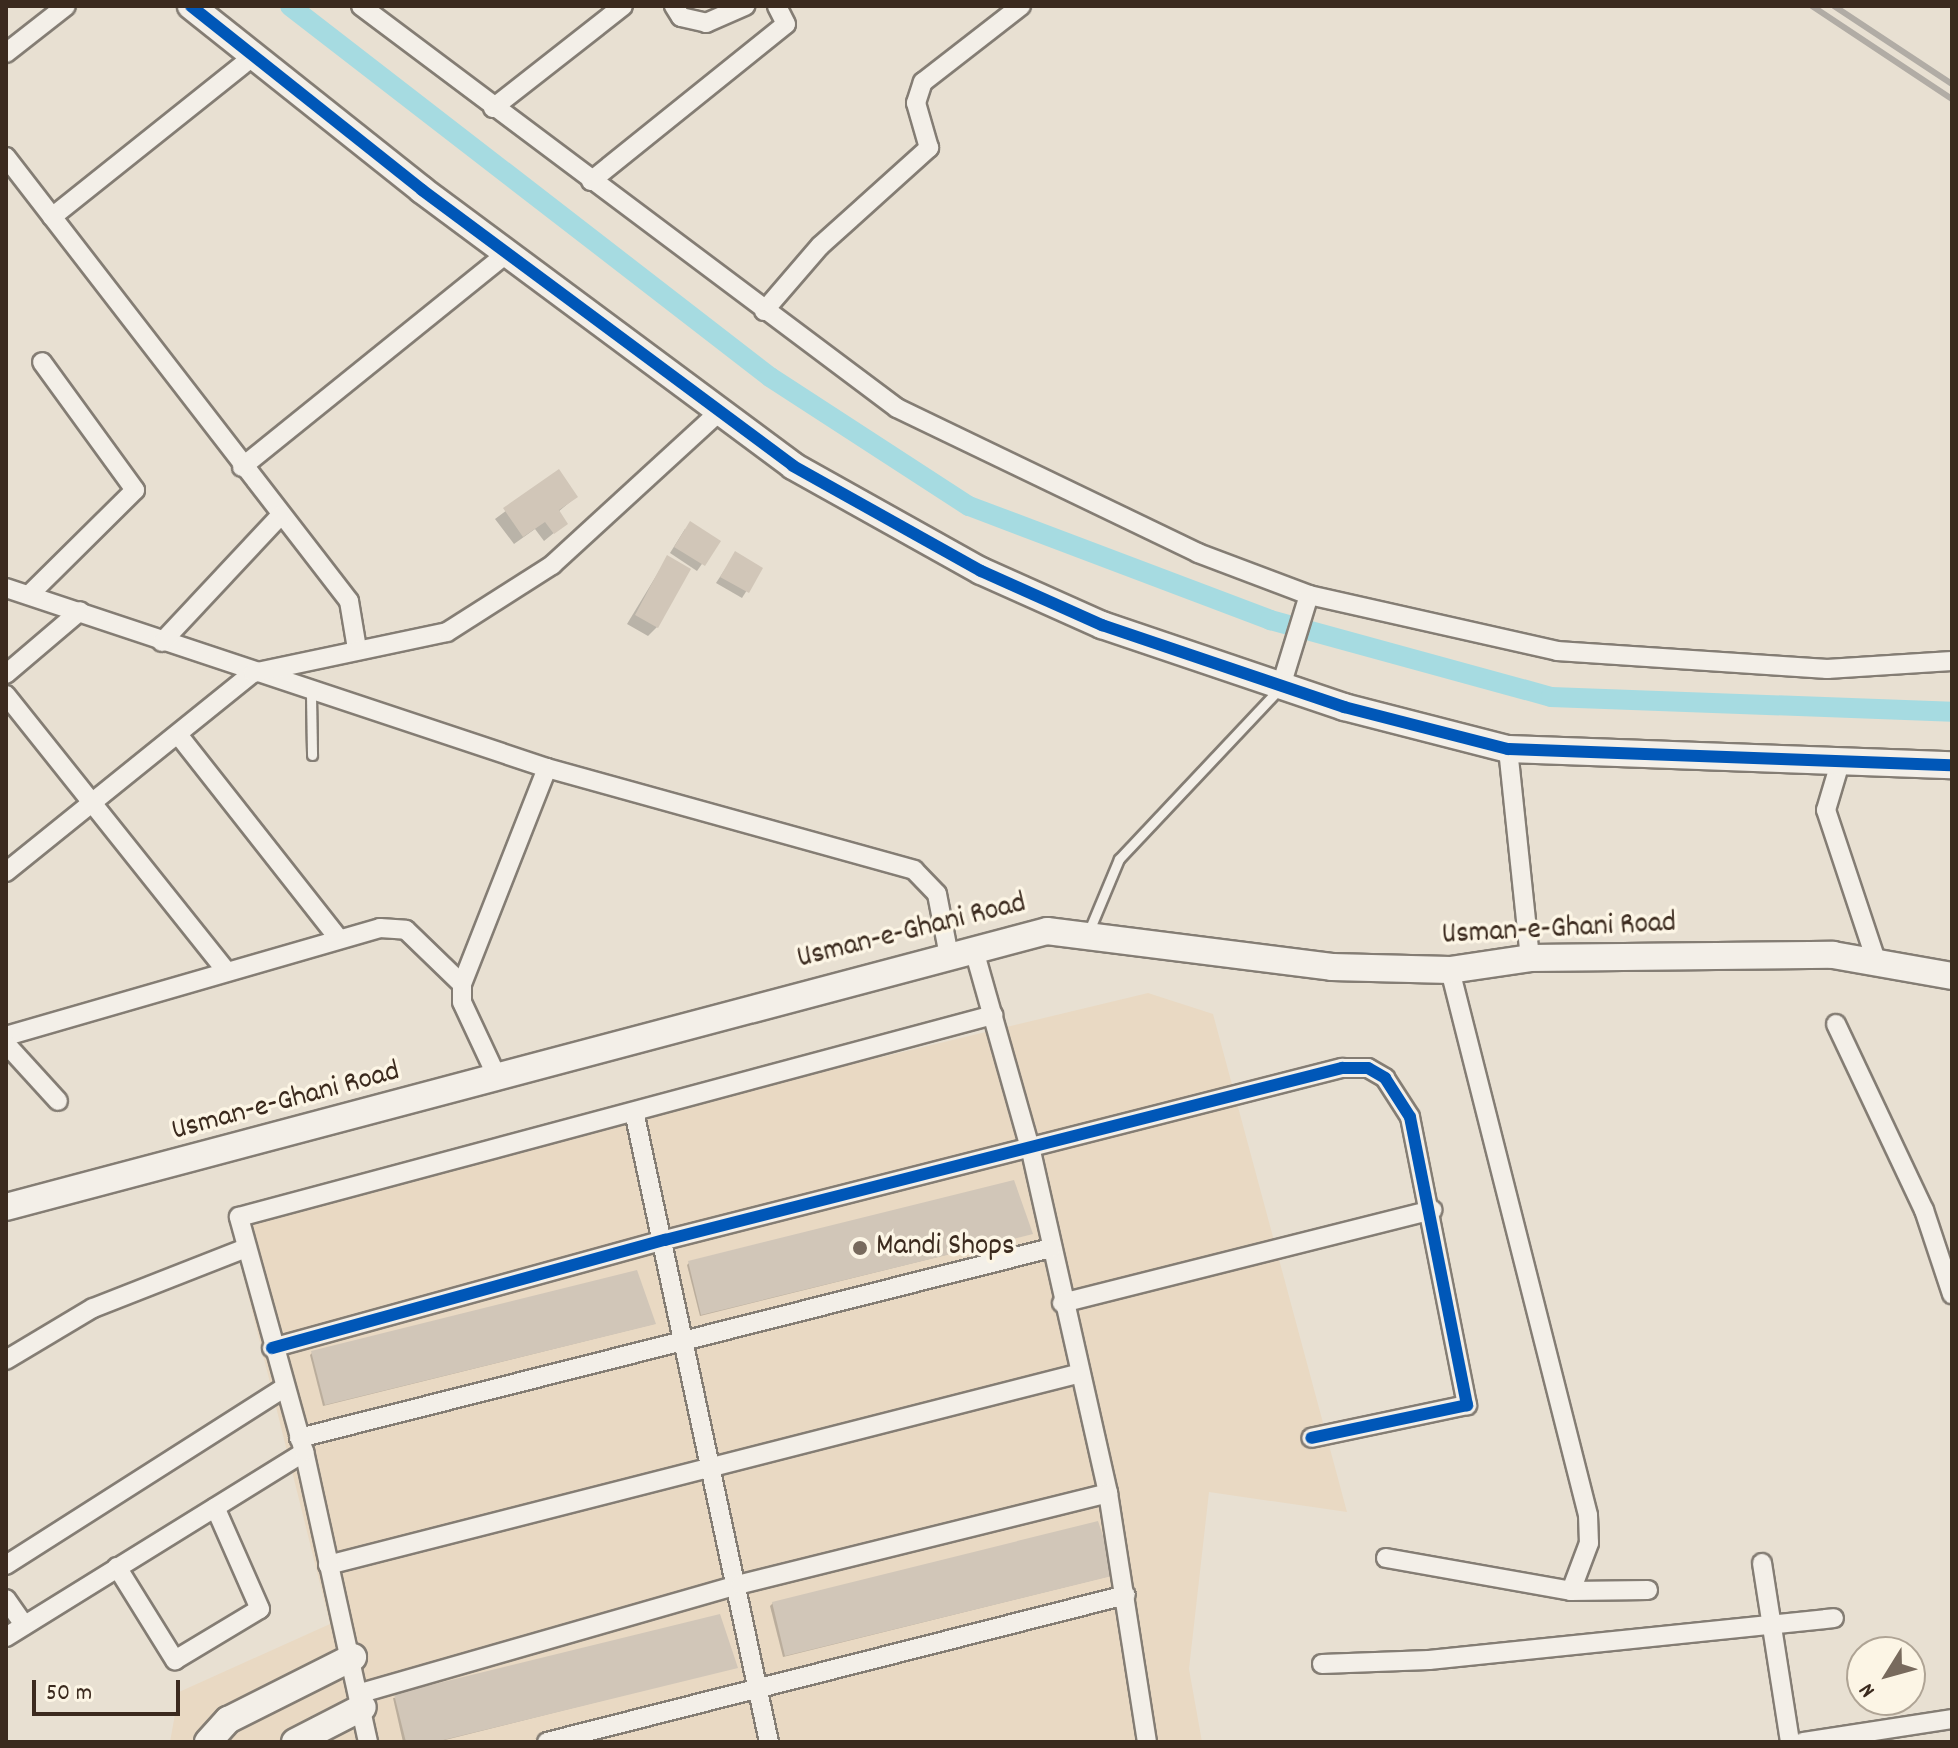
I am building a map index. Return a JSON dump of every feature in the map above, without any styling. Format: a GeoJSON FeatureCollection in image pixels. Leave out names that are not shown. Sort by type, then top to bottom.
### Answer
{"type":"FeatureCollection","features":[{"type":"Feature","properties":{"kind":"street"},"geometry":{"type":"LineString","coordinates":[[6,53],[66,6]]}},
{"type":"Feature","properties":{"kind":"street"},"geometry":{"type":"LineString","coordinates":[[191,6],[506,254],[717,414],[981,571],[1102,625],[1281,686],[1508,749],[1952,765]]}},
{"type":"Feature","properties":{"kind":"street"},"geometry":{"type":"LineString","coordinates":[[361,6],[897,408],[1046,485],[1307,600],[1557,651],[1827,669],[1952,661]]}},
{"type":"Feature","properties":{"kind":"street"},"geometry":{"type":"LineString","coordinates":[[493,108],[623,6]]}},
{"type":"Feature","properties":{"kind":"street"},"geometry":{"type":"LineString","coordinates":[[674,6],[681,17],[706,23],[745,6]]}},
{"type":"Feature","properties":{"kind":"street"},"geometry":{"type":"LineString","coordinates":[[591,181],[786,24],[777,6]]}},
{"type":"Feature","properties":{"kind":"street"},"geometry":{"type":"LineString","coordinates":[[764,311],[820,246],[929,148],[916,103],[923,82],[1021,6]]}},
{"type":"Feature","properties":{"kind":"street"},"geometry":{"type":"LineString","coordinates":[[52,217],[254,56]]}},
{"type":"Feature","properties":{"kind":"street"},"geometry":{"type":"LineString","coordinates":[[6,157],[242,467],[349,601],[357,649]]}},
{"type":"Feature","properties":{"kind":"street"},"geometry":{"type":"LineString","coordinates":[[242,467],[506,254]]}},
{"type":"Feature","properties":{"kind":"street"},"geometry":{"type":"LineString","coordinates":[[29,595],[135,490],[42,362]]}},
{"type":"Feature","properties":{"kind":"street"},"geometry":{"type":"LineString","coordinates":[[6,871],[180,737],[253,673],[447,632],[552,565],[717,414]]}},
{"type":"Feature","properties":{"kind":"street"},"geometry":{"type":"LineString","coordinates":[[162,642],[281,515]]}},
{"type":"Feature","properties":{"kind":"street"},"geometry":{"type":"LineString","coordinates":[[6,588],[80,611],[311,695],[547,768],[914,870],[937,894],[961,953],[993,1015],[1031,1151],[1077,1374],[1108,1493],[1147,1742]]}},
{"type":"Feature","properties":{"kind":"street"},"geometry":{"type":"LineString","coordinates":[[1281,686],[1307,600]]}},
{"type":"Feature","properties":{"kind":"street"},"geometry":{"type":"LineString","coordinates":[[6,674],[80,611]]}},
{"type":"Feature","properties":{"kind":"street"},"geometry":{"type":"LineString","coordinates":[[6,695],[225,969]]}},
{"type":"Feature","properties":{"kind":"street"},"geometry":{"type":"LineString","coordinates":[[180,737],[338,938]]}},
{"type":"Feature","properties":{"kind":"street"},"geometry":{"type":"LineString","coordinates":[[1508,749],[1530,958]]}},
{"type":"Feature","properties":{"kind":"street"},"geometry":{"type":"LineString","coordinates":[[1840,763],[1826,810],[1876,960]]}},
{"type":"Feature","properties":{"kind":"street"},"geometry":{"type":"LineString","coordinates":[[498,1079],[462,1002],[462,984],[547,768]]}},
{"type":"Feature","properties":{"kind":"street"},"geometry":{"type":"LineString","coordinates":[[6,1036],[338,938],[406,930],[462,984]]}},
{"type":"Feature","properties":{"kind":"street","name":"Usman-e-Ghani Road"},"geometry":{"type":"LineString","coordinates":[[6,1207],[1047,931],[1332,967],[1450,970],[1530,958],[1876,960],[1952,976]]}},
{"type":"Feature","properties":{"kind":"street"},"geometry":{"type":"LineString","coordinates":[[1450,970],[1588,1515],[1589,1543],[1571,1591]]}},
{"type":"Feature","properties":{"kind":"street"},"geometry":{"type":"LineString","coordinates":[[368,1742],[353,1657],[301,1445],[272,1348],[239,1217],[635,1116],[993,1015]]}},
{"type":"Feature","properties":{"kind":"street"},"geometry":{"type":"LineString","coordinates":[[1836,1024],[1924,1210],[1952,1294]]}},
{"type":"Feature","properties":{"kind":"street"},"geometry":{"type":"LineString","coordinates":[[6,1044],[58,1101]]}},
{"type":"Feature","properties":{"kind":"street"},"geometry":{"type":"LineString","coordinates":[[272,1348],[665,1240],[1031,1151],[1342,1068],[1368,1068],[1385,1078],[1410,1117],[1432,1210],[1467,1405],[1311,1438]]}},
{"type":"Feature","properties":{"kind":"street"},"geometry":{"type":"LineString","coordinates":[[635,1116],[741,1584],[769,1742]]}},
{"type":"Feature","properties":{"kind":"street"},"geometry":{"type":"LineString","coordinates":[[1062,1303],[1432,1210]]}},
{"type":"Feature","properties":{"kind":"street"},"geometry":{"type":"LineString","coordinates":[[6,1360],[93,1308],[246,1248]]}},
{"type":"Feature","properties":{"kind":"street"},"geometry":{"type":"LineString","coordinates":[[6,1637],[215,1507],[301,1445],[1051,1248]]}},
{"type":"Feature","properties":{"kind":"street"},"geometry":{"type":"LineString","coordinates":[[328,1565],[1077,1374]]}},
{"type":"Feature","properties":{"kind":"street"},"geometry":{"type":"LineString","coordinates":[[6,1565],[284,1388]]}},
{"type":"Feature","properties":{"kind":"street"},"geometry":{"type":"LineString","coordinates":[[295,1742],[362,1700],[741,1584],[1108,1493]]}},
{"type":"Feature","properties":{"kind":"street"},"geometry":{"type":"LineString","coordinates":[[117,1567],[175,1660],[260,1609],[215,1507]]}},
{"type":"Feature","properties":{"kind":"street"},"geometry":{"type":"LineString","coordinates":[[1386,1558],[1571,1591],[1648,1590]]}},
{"type":"Feature","properties":{"kind":"street"},"geometry":{"type":"LineString","coordinates":[[1762,1563],[1790,1742]]}},
{"type":"Feature","properties":{"kind":"street"},"geometry":{"type":"LineString","coordinates":[[547,1742],[1126,1595]]}},
{"type":"Feature","properties":{"kind":"street"},"geometry":{"type":"LineString","coordinates":[[6,1599],[24,1625]]}},
{"type":"Feature","properties":{"kind":"street"},"geometry":{"type":"LineString","coordinates":[[1322,1664],[1475,1656],[1834,1618]]}},
{"type":"Feature","properties":{"kind":"street"},"geometry":{"type":"LineString","coordinates":[[208,1742],[228,1720],[353,1657]]}},
{"type":"Feature","properties":{"kind":"street"},"geometry":{"type":"LineString","coordinates":[[1803,1742],[1883,1736],[1952,1719]]}},
{"type":"Feature","properties":{"kind":"lane"},"geometry":{"type":"LineString","coordinates":[[1086,938],[1119,859],[1281,686]]}},
{"type":"Feature","properties":{"kind":"lane"},"geometry":{"type":"LineString","coordinates":[[311,695],[312,755]]}},
{"type":"Feature","properties":{"kind":"shaded area"},"geometry":{"type":"Polygon","coordinates":[[[1148,993],[1213,1014],[1347,1512],[1209,1492],[1189,1669],[1202,1742],[170,1742],[179,1692],[330,1624],[228,1214],[1148,993]]]}},
{"type":"Feature","properties":{"kind":"building"},"geometry":{"type":"Polygon","coordinates":[[[559,469],[578,497],[559,510],[568,524],[554,534],[545,522],[523,537],[503,508],[559,469]]]}},
{"type":"Feature","properties":{"kind":"building"},"geometry":{"type":"Polygon","coordinates":[[[690,521],[721,541],[705,566],[674,547],[690,521]]]}},
{"type":"Feature","properties":{"kind":"building"},"geometry":{"type":"Polygon","coordinates":[[[735,551],[763,568],[749,593],[720,577],[735,551]]]}},
{"type":"Feature","properties":{"kind":"building"},"geometry":{"type":"Polygon","coordinates":[[[667,555],[691,569],[658,628],[635,615],[667,555]]]}},
{"type":"Feature","properties":{"kind":"building","name":"Mandi Shops"},"geometry":{"type":"Polygon","coordinates":[[[1014,1180],[1033,1234],[701,1315],[688,1261],[1014,1180]]]}},
{"type":"Feature","properties":{"kind":"building"},"geometry":{"type":"Polygon","coordinates":[[[637,1270],[656,1324],[325,1405],[311,1351],[637,1270]]]}},
{"type":"Feature","properties":{"kind":"building"},"geometry":{"type":"Polygon","coordinates":[[[1098,1521],[1116,1575],[785,1656],[772,1602],[1098,1521]]]}},
{"type":"Feature","properties":{"kind":"building"},"geometry":{"type":"Polygon","coordinates":[[[720,1614],[738,1668],[435,1742],[406,1742],[394,1694],[720,1614]]]}},
{"type":"Feature","properties":{"kind":"waterway"},"geometry":{"type":"LineString","coordinates":[[290,6],[770,377],[969,506],[1270,620],[1551,697],[1952,712]]}},
{"type":"Feature","properties":{"kind":"railway"},"geometry":{"type":"LineString","coordinates":[[1812,6],[1952,99]]}},
{"type":"Feature","properties":{"kind":"railway"},"geometry":{"type":"LineString","coordinates":[[1834,6],[1952,84]]}},
{"type":"Feature","properties":{"kind":"cycle path"},"geometry":{"type":"LineString","coordinates":[[191,6],[422,190],[793,466],[981,571],[1102,625],[1344,707],[1508,749],[1952,765]]}},
{"type":"Feature","properties":{"kind":"cycle path"},"geometry":{"type":"LineString","coordinates":[[272,1348],[665,1240],[1342,1068],[1368,1068],[1385,1078],[1410,1117],[1467,1405],[1311,1438]]}},
{"type":"Feature","properties":{"kind":"place","name":"Mandi Shops"},"geometry":{"type":"Point","coordinates":[860,1248]}}]}
